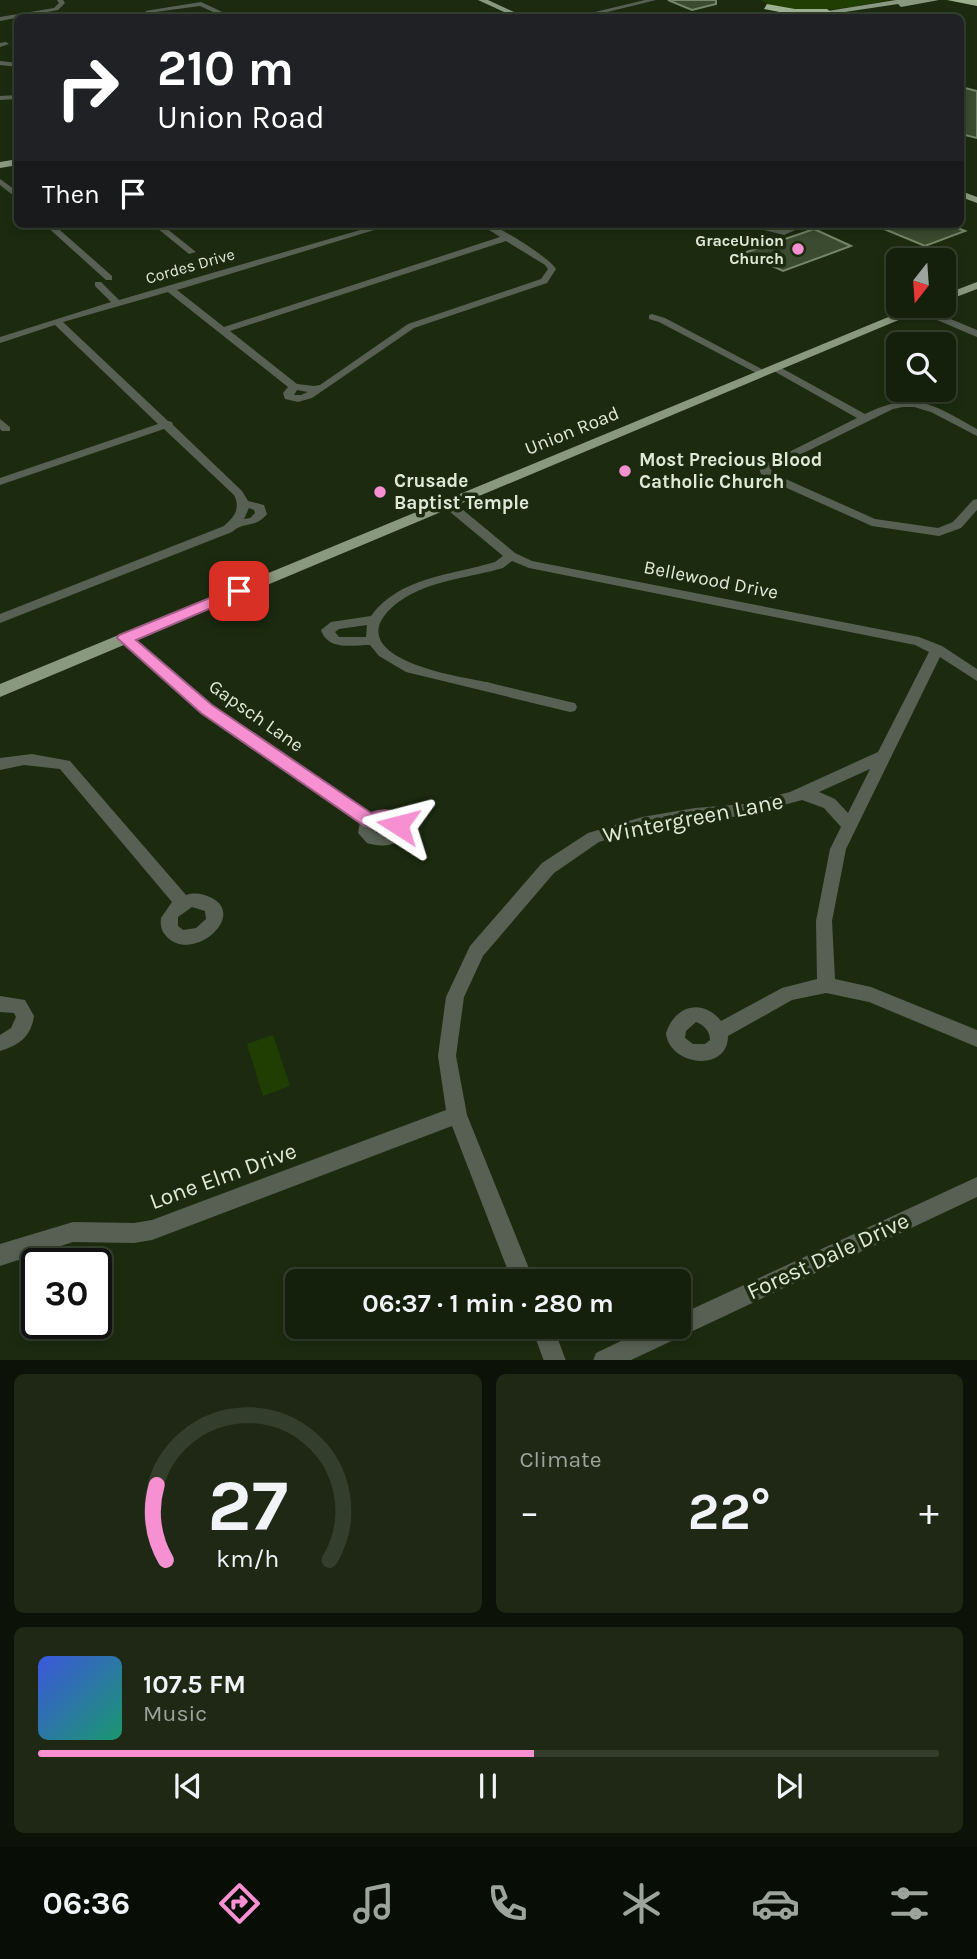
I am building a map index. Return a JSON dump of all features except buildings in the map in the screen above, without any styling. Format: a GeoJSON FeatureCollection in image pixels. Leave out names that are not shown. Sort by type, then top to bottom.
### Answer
{"type":"FeatureCollection","features":[{"type":"Feature","properties":{"kind":"highway"},"geometry":{"type":"LineString","coordinates":[[756,0],[782,14]]}},
{"type":"Feature","properties":{"kind":"highway"},"geometry":{"type":"LineString","coordinates":[[951,0],[977,3]]}},
{"type":"Feature","properties":{"kind":"highway"},"geometry":{"type":"LineString","coordinates":[[767,7],[814,14]]}},
{"type":"Feature","properties":{"kind":"main road"},"geometry":{"type":"LineString","coordinates":[[470,0],[503,14]]}},
{"type":"Feature","properties":{"kind":"main road"},"geometry":{"type":"LineString","coordinates":[[482,0],[515,14]]}},
{"type":"Feature","properties":{"kind":"main road"},"geometry":{"type":"LineString","coordinates":[[829,14],[900,2],[935,0]]}},
{"type":"Feature","properties":{"kind":"main road"},"geometry":{"type":"LineString","coordinates":[[829,14],[912,1]]}},
{"type":"Feature","properties":{"kind":"main road"},"geometry":{"type":"LineString","coordinates":[[956,294],[977,285]]}},
{"type":"Feature","properties":{"kind":"main road","name":"Union Road"},"geometry":{"type":"LineString","coordinates":[[0,691],[447,503],[898,318]]}},
{"type":"Feature","properties":{"kind":"street"},"geometry":{"type":"LineString","coordinates":[[28,14],[56,9],[62,3],[60,0]]}},
{"type":"Feature","properties":{"kind":"street"},"geometry":{"type":"LineString","coordinates":[[591,14],[653,0]]}},
{"type":"Feature","properties":{"kind":"street"},"geometry":{"type":"LineString","coordinates":[[153,14],[148,11],[201,4],[223,14]]}},
{"type":"Feature","properties":{"kind":"street"},"geometry":{"type":"LineString","coordinates":[[0,181],[14,193]]}},
{"type":"Feature","properties":{"kind":"street"},"geometry":{"type":"LineString","coordinates":[[53,228],[109,278]]}},
{"type":"Feature","properties":{"kind":"street"},"geometry":{"type":"LineString","coordinates":[[161,228],[191,252]]}},
{"type":"Feature","properties":{"kind":"street","name":"Cordes Drive"},"geometry":{"type":"LineString","coordinates":[[0,340],[116,302],[170,289],[376,228]]}},
{"type":"Feature","properties":{"kind":"street"},"geometry":{"type":"LineString","coordinates":[[170,289],[295,387],[288,393],[289,397],[296,400],[308,397],[313,388],[411,326],[544,281],[552,273],[549,262],[491,228]]}},
{"type":"Feature","properties":{"kind":"street"},"geometry":{"type":"LineString","coordinates":[[768,230],[775,228],[784,232],[794,228]]}},
{"type":"Feature","properties":{"kind":"street"},"geometry":{"type":"LineString","coordinates":[[225,330],[508,237]]}},
{"type":"Feature","properties":{"kind":"street"},"geometry":{"type":"LineString","coordinates":[[98,284],[116,302]]}},
{"type":"Feature","properties":{"kind":"street"},"geometry":{"type":"LineString","coordinates":[[652,317],[770,370],[864,418]]}},
{"type":"Feature","properties":{"kind":"street"},"geometry":{"type":"LineString","coordinates":[[944,318],[977,334]]}},
{"type":"Feature","properties":{"kind":"street"},"geometry":{"type":"LineString","coordinates":[[0,620],[208,538],[233,524],[242,515],[244,503],[238,493],[56,321]]}},
{"type":"Feature","properties":{"kind":"street"},"geometry":{"type":"LineString","coordinates":[[977,433],[924,405],[907,402],[890,406],[864,418],[765,468],[766,475],[776,481],[872,522],[939,532],[957,525],[977,503]]}},
{"type":"Feature","properties":{"kind":"street"},"geometry":{"type":"LineString","coordinates":[[0,482],[168,424]]}},
{"type":"Feature","properties":{"kind":"street","name":"Bellewood Drive"},"geometry":{"type":"LineString","coordinates":[[447,503],[512,556],[543,567],[919,641],[937,649],[977,676]]}},
{"type":"Feature","properties":{"kind":"street"},"geometry":{"type":"LineString","coordinates":[[512,556],[499,565],[404,593],[387,605],[373,620],[371,632],[374,641],[390,659],[411,669],[570,707]]}},
{"type":"Feature","properties":{"kind":"street"},"geometry":{"type":"LineString","coordinates":[[373,620],[336,625],[328,630],[330,636],[336,640],[374,641]]}},
{"type":"Feature","properties":{"kind":"street","name":"Gapsch Lane"},"geometry":{"type":"LineString","coordinates":[[125,638],[206,709],[370,821]]}},
{"type":"Feature","properties":{"kind":"street"},"geometry":{"type":"LineString","coordinates":[[827,985],[824,921],[838,849],[937,649]]}},
{"type":"Feature","properties":{"kind":"street","name":"Wintergreen Lane"},"geometry":{"type":"LineString","coordinates":[[518,1269],[457,1115],[447,1056],[455,997],[476,951],[548,868],[594,837],[695,814],[744,810],[802,794],[884,756]]}},
{"type":"Feature","properties":{"kind":"street"},"geometry":{"type":"LineString","coordinates":[[0,764],[47,760],[65,765],[183,903]]}},
{"type":"Feature","properties":{"kind":"street"},"geometry":{"type":"LineString","coordinates":[[802,794],[826,799],[838,809],[849,826]]}},
{"type":"Feature","properties":{"kind":"street"},"geometry":{"type":"LineString","coordinates":[[719,1032],[788,992],[827,985],[872,995],[977,1039]]}},
{"type":"Feature","properties":{"kind":"street"},"geometry":{"type":"LineString","coordinates":[[0,1004],[19,1006],[25,1016],[17,1034],[0,1043]]}},
{"type":"Feature","properties":{"kind":"street","name":"Lone Elm Drive"},"geometry":{"type":"LineString","coordinates":[[0,1255],[73,1232],[134,1233],[152,1230],[457,1115]]}},
{"type":"Feature","properties":{"kind":"street","name":"Forest Dale Drive"},"geometry":{"type":"LineString","coordinates":[[691,1320],[977,1187]]}},
{"type":"Feature","properties":{"kind":"street"},"geometry":{"type":"LineString","coordinates":[[547,1339],[555,1360]]}},
{"type":"Feature","properties":{"kind":"street","name":"Forest Dale Drive"},"geometry":{"type":"LineString","coordinates":[[604,1360],[650,1339]]}},
{"type":"Feature","properties":{"kind":"green space"},"geometry":{"type":"Polygon","coordinates":[[[761,0],[890,0],[805,11],[787,10],[761,0]]]}},
{"type":"Feature","properties":{"kind":"green space"},"geometry":{"type":"Polygon","coordinates":[[[273,1035],[290,1086],[263,1096],[247,1044],[273,1035]]]}},
{"type":"Feature","properties":{"kind":"place","name":"GraceUnion Church"},"geometry":{"type":"Point","coordinates":[798,249]}},
{"type":"Feature","properties":{"kind":"place","name":"Most Precious Blood Catholic Church"},"geometry":{"type":"Point","coordinates":[625,471]}},
{"type":"Feature","properties":{"kind":"place","name":"Crusade Baptist Temple"},"geometry":{"type":"Point","coordinates":[380,492]}},
{"type":"Feature","properties":{"kind":"route"},"geometry":{"type":"LineString","coordinates":[[239,591],[125,638],[206,709],[370,821],[378,816],[388,816],[398,825]]}}]}
